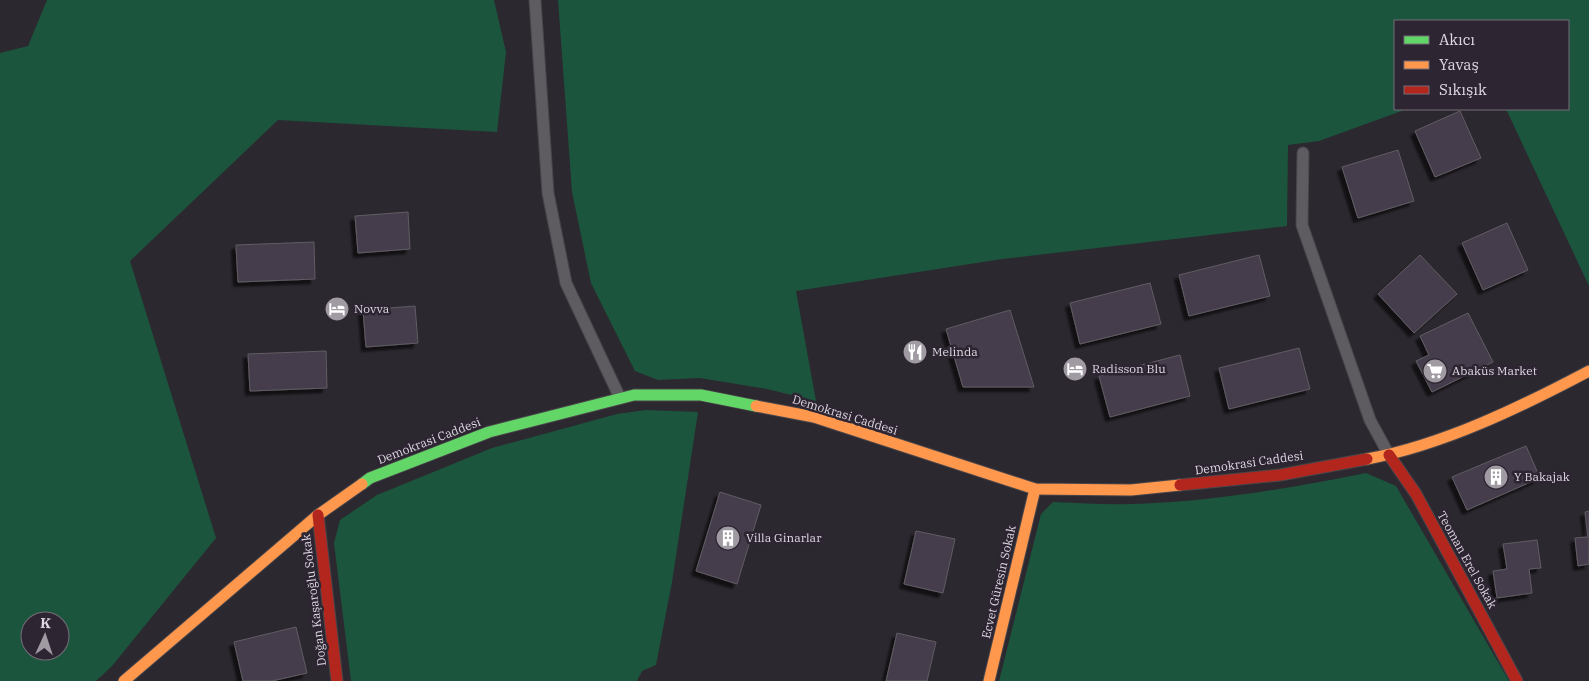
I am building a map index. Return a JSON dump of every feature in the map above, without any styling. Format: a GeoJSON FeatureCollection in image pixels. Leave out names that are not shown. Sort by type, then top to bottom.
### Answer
{"type":"FeatureCollection","features":[{"type":"Feature","properties":{"kind":"street","name":"Demokrasi Caddesi"},"geometry":{"type":"LineString","coordinates":[[124,681],[318,516],[370,478],[489,432],[634,395],[701,395],[814,417],[1035,489],[1131,490],[1280,475],[1389,455],[1470,428],[1521,406],[1589,371]]}},
{"type":"Feature","properties":{"kind":"street","name":"Teoman Erel Sokak"},"geometry":{"type":"LineString","coordinates":[[1389,455],[1416,494],[1517,681]]}},
{"type":"Feature","properties":{"kind":"street","name":"Ecvet Güresin Sokak"},"geometry":{"type":"LineString","coordinates":[[989,681],[1035,489]]}},
{"type":"Feature","properties":{"kind":"street","name":"Doğan Kaşaroğlu Sokak"},"geometry":{"type":"LineString","coordinates":[[318,516],[337,681]]}},
{"type":"Feature","properties":{"kind":"lane"},"geometry":{"type":"LineString","coordinates":[[535,0],[548,193],[566,284],[620,398]]}},
{"type":"Feature","properties":{"kind":"lane"},"geometry":{"type":"LineString","coordinates":[[1303,153],[1302,225],[1370,420],[1389,455]]}},
{"type":"Feature","properties":{"kind":"green space"},"geometry":{"type":"Polygon","coordinates":[[[47,0],[494,0],[506,52],[497,132],[278,120],[130,261],[216,538],[112,666],[96,681],[0,681],[0,53],[28,46],[47,0]]]}},
{"type":"Feature","properties":{"kind":"green space"},"geometry":{"type":"Polygon","coordinates":[[[558,0],[1589,0],[1589,286],[1506,110],[1569,110],[1569,20],[1394,20],[1394,110],[1404,110],[1319,141],[1288,145],[1287,226],[1002,259],[796,291],[816,401],[767,389],[700,378],[658,380],[635,371],[591,283],[572,192],[558,0]]]}},
{"type":"Feature","properties":{"kind":"green space"},"geometry":{"type":"Polygon","coordinates":[[[646,410],[698,412],[672,582],[656,665],[642,671],[637,681],[351,681],[334,543],[340,520],[377,495],[492,448],[617,414],[646,410]]]}},
{"type":"Feature","properties":{"kind":"green space"},"geometry":{"type":"Polygon","coordinates":[[[1366,473],[1396,486],[1509,681],[999,681],[1041,514],[1053,502],[1103,504],[1163,503],[1280,489],[1366,473]]]}},
{"type":"Feature","properties":{"kind":"building"},"geometry":{"type":"Polygon","coordinates":[[[1460,111],[1481,158],[1435,177],[1415,131],[1460,111]]]}},
{"type":"Feature","properties":{"kind":"building"},"geometry":{"type":"Polygon","coordinates":[[[1398,150],[1414,201],[1358,218],[1342,167],[1398,150]]]}},
{"type":"Feature","properties":{"kind":"building"},"geometry":{"type":"Polygon","coordinates":[[[408,212],[410,249],[358,253],[355,216],[408,212]]]}},
{"type":"Feature","properties":{"kind":"building"},"geometry":{"type":"Polygon","coordinates":[[[1507,223],[1528,270],[1483,290],[1462,243],[1507,223]]]}},
{"type":"Feature","properties":{"kind":"building"},"geometry":{"type":"Polygon","coordinates":[[[314,242],[315,279],[238,282],[236,245],[314,242]]]}},
{"type":"Feature","properties":{"kind":"building"},"geometry":{"type":"Polygon","coordinates":[[[1259,255],[1270,296],[1189,316],[1179,275],[1259,255]]]}},
{"type":"Feature","properties":{"kind":"building"},"geometry":{"type":"Polygon","coordinates":[[[1420,255],[1457,294],[1414,333],[1378,294],[1420,255]]]}},
{"type":"Feature","properties":{"kind":"building"},"geometry":{"type":"Polygon","coordinates":[[[1150,283],[1161,324],[1080,344],[1070,303],[1150,283]]]}},
{"type":"Feature","properties":{"kind":"building"},"geometry":{"type":"Polygon","coordinates":[[[415,306],[418,343],[366,347],[363,310],[415,306]]]}},
{"type":"Feature","properties":{"kind":"building"},"geometry":{"type":"Polygon","coordinates":[[[1010,310],[1034,387],[963,387],[946,329],[1010,310]]]}},
{"type":"Feature","properties":{"kind":"building"},"geometry":{"type":"Polygon","coordinates":[[[1468,313],[1493,362],[1432,392],[1416,361],[1429,355],[1420,336],[1468,313]]]}},
{"type":"Feature","properties":{"kind":"building"},"geometry":{"type":"Polygon","coordinates":[[[1299,348],[1310,389],[1229,409],[1219,368],[1299,348]]]}},
{"type":"Feature","properties":{"kind":"building"},"geometry":{"type":"Polygon","coordinates":[[[326,351],[327,388],[250,391],[248,354],[326,351]]]}},
{"type":"Feature","properties":{"kind":"building"},"geometry":{"type":"Polygon","coordinates":[[[1180,355],[1190,396],[1110,417],[1099,376],[1180,355]]]}},
{"type":"Feature","properties":{"kind":"building","name":"Y Bakajak"},"geometry":{"type":"Polygon","coordinates":[[[1526,446],[1540,478],[1467,510],[1452,477],[1526,446]]]}},
{"type":"Feature","properties":{"kind":"building","name":"Villa Ginarlar"},"geometry":{"type":"Polygon","coordinates":[[[720,492],[761,505],[737,584],[696,571],[720,492]]]}},
{"type":"Feature","properties":{"kind":"building"},"geometry":{"type":"Polygon","coordinates":[[[1589,511],[1589,564],[1578,566],[1575,538],[1588,537],[1585,512],[1589,511]]]}},
{"type":"Feature","properties":{"kind":"building"},"geometry":{"type":"Polygon","coordinates":[[[916,531],[955,539],[943,593],[904,584],[916,531]]]}},
{"type":"Feature","properties":{"kind":"building"},"geometry":{"type":"Polygon","coordinates":[[[1537,540],[1541,568],[1529,569],[1532,593],[1497,598],[1493,571],[1507,569],[1503,544],[1537,540]]]}},
{"type":"Feature","properties":{"kind":"building"},"geometry":{"type":"Polygon","coordinates":[[[296,627],[307,673],[272,681],[243,681],[234,642],[296,627]]]}},
{"type":"Feature","properties":{"kind":"building"},"geometry":{"type":"Polygon","coordinates":[[[897,633],[936,642],[927,681],[886,681],[897,633]]]}},
{"type":"Feature","properties":{"kind":"traffic: fast"},"geometry":{"type":"LineString","coordinates":[[362,484],[370,478],[489,432],[634,395],[701,395],[756,406]]}},
{"type":"Feature","properties":{"kind":"traffic: slow"},"geometry":{"type":"LineString","coordinates":[[1367,459],[1396,453],[1481,423],[1589,371]]}},
{"type":"Feature","properties":{"kind":"traffic: slow"},"geometry":{"type":"LineString","coordinates":[[756,406],[814,417],[1035,489],[1131,490],[1180,485]]}},
{"type":"Feature","properties":{"kind":"traffic: slow"},"geometry":{"type":"LineString","coordinates":[[124,681],[318,515],[362,484]]}},
{"type":"Feature","properties":{"kind":"traffic: slow"},"geometry":{"type":"LineString","coordinates":[[989,681],[1035,489]]}},
{"type":"Feature","properties":{"kind":"traffic: jam"},"geometry":{"type":"LineString","coordinates":[[1389,455],[1416,494],[1517,681]]}},
{"type":"Feature","properties":{"kind":"traffic: jam"},"geometry":{"type":"LineString","coordinates":[[1180,485],[1280,475],[1367,459]]}},
{"type":"Feature","properties":{"kind":"traffic: jam"},"geometry":{"type":"LineString","coordinates":[[318,515],[337,681]]}},
{"type":"Feature","properties":{"kind":"place","name":"Novva"},"geometry":{"type":"Point","coordinates":[337,309]}},
{"type":"Feature","properties":{"kind":"place","name":"Melinda"},"geometry":{"type":"Point","coordinates":[915,352]}},
{"type":"Feature","properties":{"kind":"place","name":"Radisson Blu"},"geometry":{"type":"Point","coordinates":[1075,369]}},
{"type":"Feature","properties":{"kind":"place","name":"Abaküs Market"},"geometry":{"type":"Point","coordinates":[1435,371]}},
{"type":"Feature","properties":{"kind":"place","name":"Y Bakajak"},"geometry":{"type":"Point","coordinates":[1496,477]}},
{"type":"Feature","properties":{"kind":"place","name":"Villa Ginarlar"},"geometry":{"type":"Point","coordinates":[728,538]}}]}
